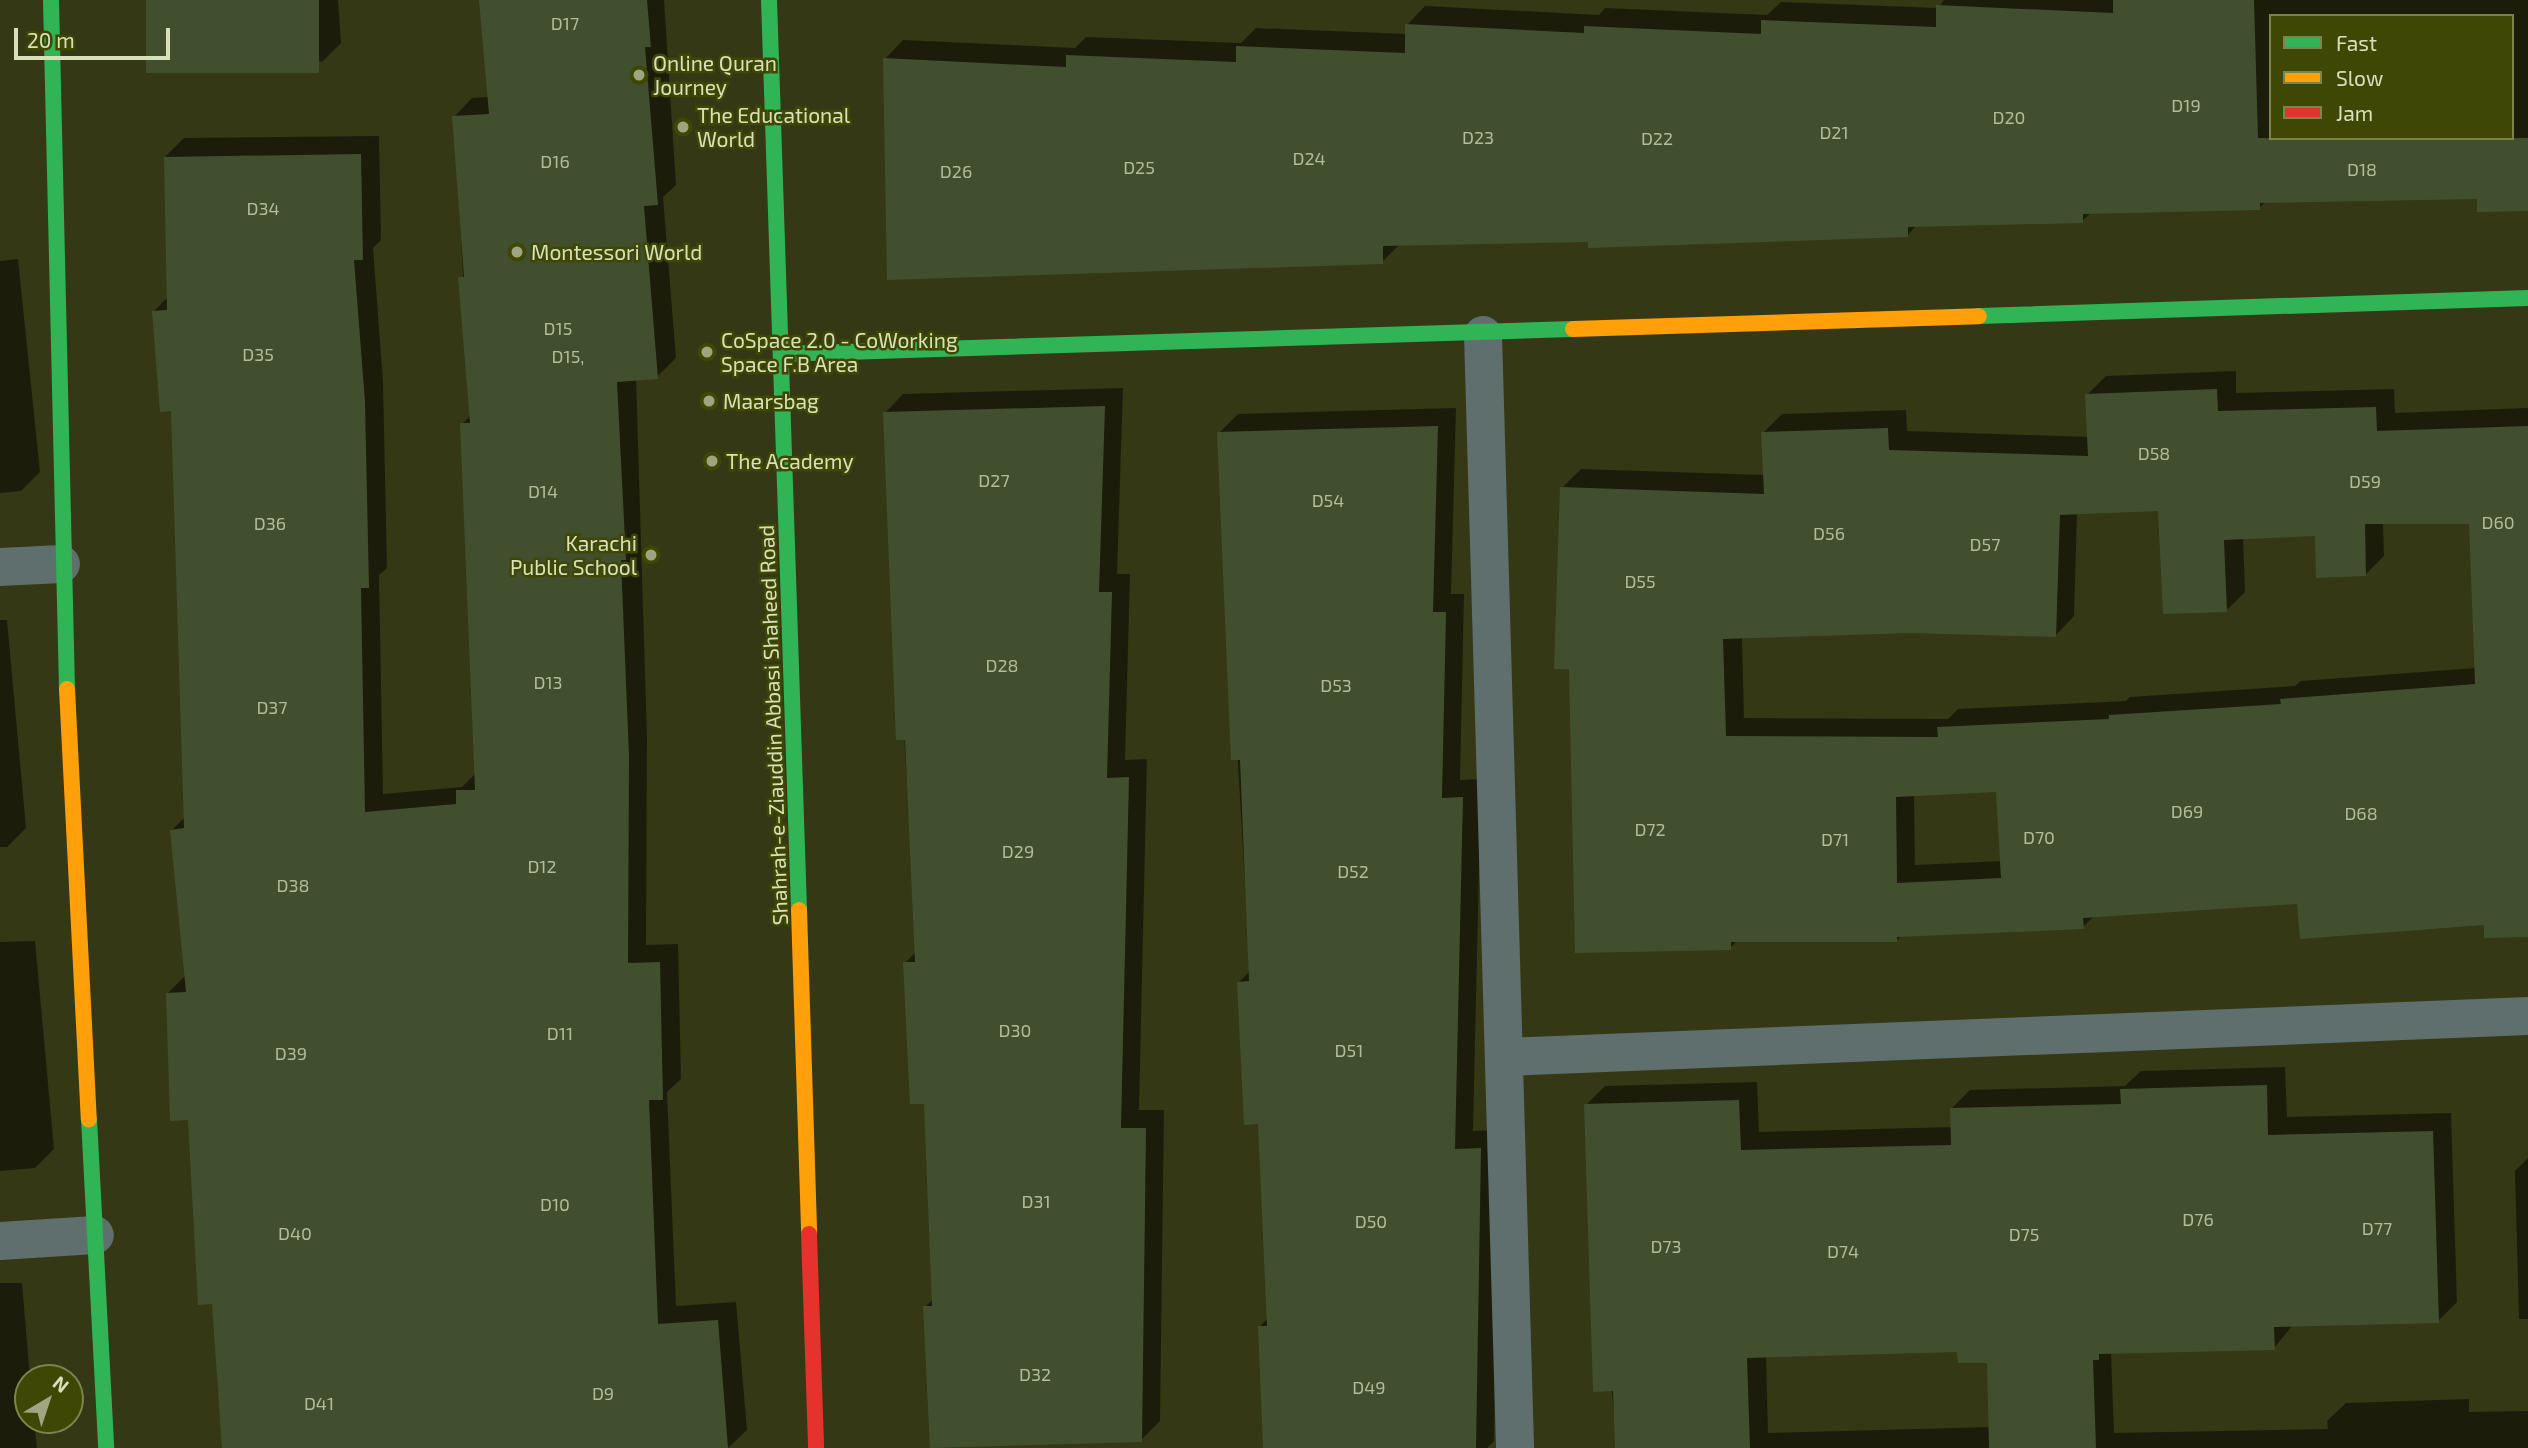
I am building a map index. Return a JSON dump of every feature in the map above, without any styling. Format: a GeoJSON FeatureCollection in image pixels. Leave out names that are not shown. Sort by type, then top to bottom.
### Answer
{"type":"FeatureCollection","features":[{"type":"Feature","properties":{"kind":"street"},"geometry":{"type":"LineString","coordinates":[[51,0],[61,564],[106,1448]]}},
{"type":"Feature","properties":{"kind":"street","name":"Shahrah-e-Ziauddin Abbasi Shaheed Road"},"geometry":{"type":"LineString","coordinates":[[769,0],[816,1448]]}},
{"type":"Feature","properties":{"kind":"street"},"geometry":{"type":"LineString","coordinates":[[782,354],[1483,335],[2528,298]]}},
{"type":"Feature","properties":{"kind":"street"},"geometry":{"type":"LineString","coordinates":[[1483,335],[1515,1448]]}},
{"type":"Feature","properties":{"kind":"street"},"geometry":{"type":"LineString","coordinates":[[0,567],[61,564]]}},
{"type":"Feature","properties":{"kind":"street"},"geometry":{"type":"LineString","coordinates":[[1504,1057],[2528,1016]]}},
{"type":"Feature","properties":{"kind":"street"},"geometry":{"type":"LineString","coordinates":[[0,1241],[95,1235]]}},
{"type":"Feature","properties":{"kind":"building"},"geometry":{"type":"Polygon","coordinates":[[[146,0],[319,0],[319,73],[146,73],[146,0]]]}},
{"type":"Feature","properties":{"kind":"building"},"geometry":{"type":"Polygon","coordinates":[[[479,0],[647,0],[651,47],[645,47],[658,205],[644,206],[658,379],[617,382],[626,560],[621,560],[629,756],[628,963],[660,962],[663,1100],[649,1100],[658,1324],[718,1320],[728,1448],[222,1448],[212,1304],[198,1305],[188,1120],[170,1121],[166,993],[186,992],[170,830],[184,828],[171,411],[160,412],[152,311],[167,310],[164,157],[361,154],[363,260],[354,260],[365,402],[369,588],[361,588],[365,812],[456,804],[456,790],[475,790],[460,423],[470,423],[458,277],[464,277],[452,116],[489,114],[479,0]]]}},
{"type":"Feature","properties":{"kind":"building"},"geometry":{"type":"Polygon","coordinates":[[[2113,0],[2254,0],[2258,138],[2528,138],[2528,211],[2477,212],[2477,199],[2260,203],[2260,210],[2083,214],[2083,223],[1908,227],[1908,237],[1588,248],[1588,242],[1383,246],[1383,264],[887,280],[883,58],[1066,67],[1066,55],[1236,62],[1236,46],[1405,53],[1405,24],[1584,33],[1584,26],[1761,34],[1761,20],[1936,27],[1936,5],[2113,13],[2113,0]]]}},
{"type":"Feature","properties":{"kind":"building"},"geometry":{"type":"Polygon","coordinates":[[[2217,389],[2218,411],[2376,407],[2377,431],[2528,426],[2528,937],[2484,938],[2484,925],[2300,939],[2297,904],[2083,918],[2084,929],[1897,937],[1897,942],[1731,942],[1731,950],[1575,953],[1569,669],[1554,669],[1560,487],[1764,494],[1761,432],[1888,428],[1889,450],[2088,456],[2085,394],[2217,389]],[[2158,511],[2060,515],[2056,637],[1911,633],[1723,639],[1726,736],[1938,737],[1937,727],[2109,719],[2109,715],[2281,704],[2280,699],[2475,684],[2469,524],[2365,524],[2366,576],[2316,578],[2315,536],[2224,540],[2227,612],[2163,614],[2158,511]],[[1996,792],[1896,797],[1897,883],[2001,878],[1996,792]]]}},
{"type":"Feature","properties":{"kind":"building"},"geometry":{"type":"Polygon","coordinates":[[[1105,406],[1099,592],[1112,592],[1107,778],[1129,777],[1121,1128],[1146,1128],[1142,1442],[930,1448],[923,1306],[932,1306],[924,1104],[910,1104],[903,962],[915,962],[905,740],[896,740],[883,412],[1105,406]]]}},
{"type":"Feature","properties":{"kind":"building"},"geometry":{"type":"Polygon","coordinates":[[[1438,426],[1433,612],[1446,612],[1442,798],[1463,797],[1455,1149],[1481,1148],[1476,1448],[1263,1448],[1258,1326],[1267,1326],[1258,1124],[1244,1125],[1237,982],[1249,981],[1240,760],[1231,760],[1217,432],[1438,426]]]}},
{"type":"Feature","properties":{"kind":"building"},"geometry":{"type":"Polygon","coordinates":[[[2267,1085],[2268,1135],[2433,1131],[2439,1323],[2274,1327],[2275,1350],[2099,1354],[2099,1360],[2093,1360],[2096,1448],[1989,1448],[1987,1363],[1958,1363],[1957,1352],[1747,1358],[1750,1448],[1615,1448],[1613,1391],[1593,1392],[1584,1104],[1739,1100],[1741,1150],[1951,1145],[1950,1108],[2121,1104],[2120,1089],[2267,1085]]]}},
{"type":"Feature","properties":{"kind":"traffic: fast"},"geometry":{"type":"LineString","coordinates":[[51,0],[67,689]]}},
{"type":"Feature","properties":{"kind":"traffic: fast"},"geometry":{"type":"LineString","coordinates":[[769,0],[799,910]]}},
{"type":"Feature","properties":{"kind":"traffic: fast"},"geometry":{"type":"LineString","coordinates":[[1979,316],[2528,298]]}},
{"type":"Feature","properties":{"kind":"traffic: fast"},"geometry":{"type":"LineString","coordinates":[[782,354],[1573,329]]}},
{"type":"Feature","properties":{"kind":"traffic: fast"},"geometry":{"type":"LineString","coordinates":[[89,1119],[106,1448]]}},
{"type":"Feature","properties":{"kind":"traffic: slow"},"geometry":{"type":"LineString","coordinates":[[1573,329],[1979,316]]}},
{"type":"Feature","properties":{"kind":"traffic: slow"},"geometry":{"type":"LineString","coordinates":[[67,689],[89,1119]]}},
{"type":"Feature","properties":{"kind":"traffic: slow"},"geometry":{"type":"LineString","coordinates":[[799,910],[809,1234]]}},
{"type":"Feature","properties":{"kind":"traffic: jam"},"geometry":{"type":"LineString","coordinates":[[809,1234],[816,1448]]}},
{"type":"Feature","properties":{"kind":"place","name":"Online Quran Journey"},"geometry":{"type":"Point","coordinates":[639,75]}},
{"type":"Feature","properties":{"kind":"place","name":"The Educational World"},"geometry":{"type":"Point","coordinates":[683,127]}},
{"type":"Feature","properties":{"kind":"place","name":"Montessori World"},"geometry":{"type":"Point","coordinates":[517,252]}},
{"type":"Feature","properties":{"kind":"place","name":"CoSpace 2.0 - CoWorking Space F.B Area"},"geometry":{"type":"Point","coordinates":[707,352]}},
{"type":"Feature","properties":{"kind":"place","name":"Maarsbag"},"geometry":{"type":"Point","coordinates":[709,401]}},
{"type":"Feature","properties":{"kind":"place","name":"The Academy"},"geometry":{"type":"Point","coordinates":[712,461]}},
{"type":"Feature","properties":{"kind":"place","name":"Karachi Public School"},"geometry":{"type":"Point","coordinates":[651,555]}}]}
